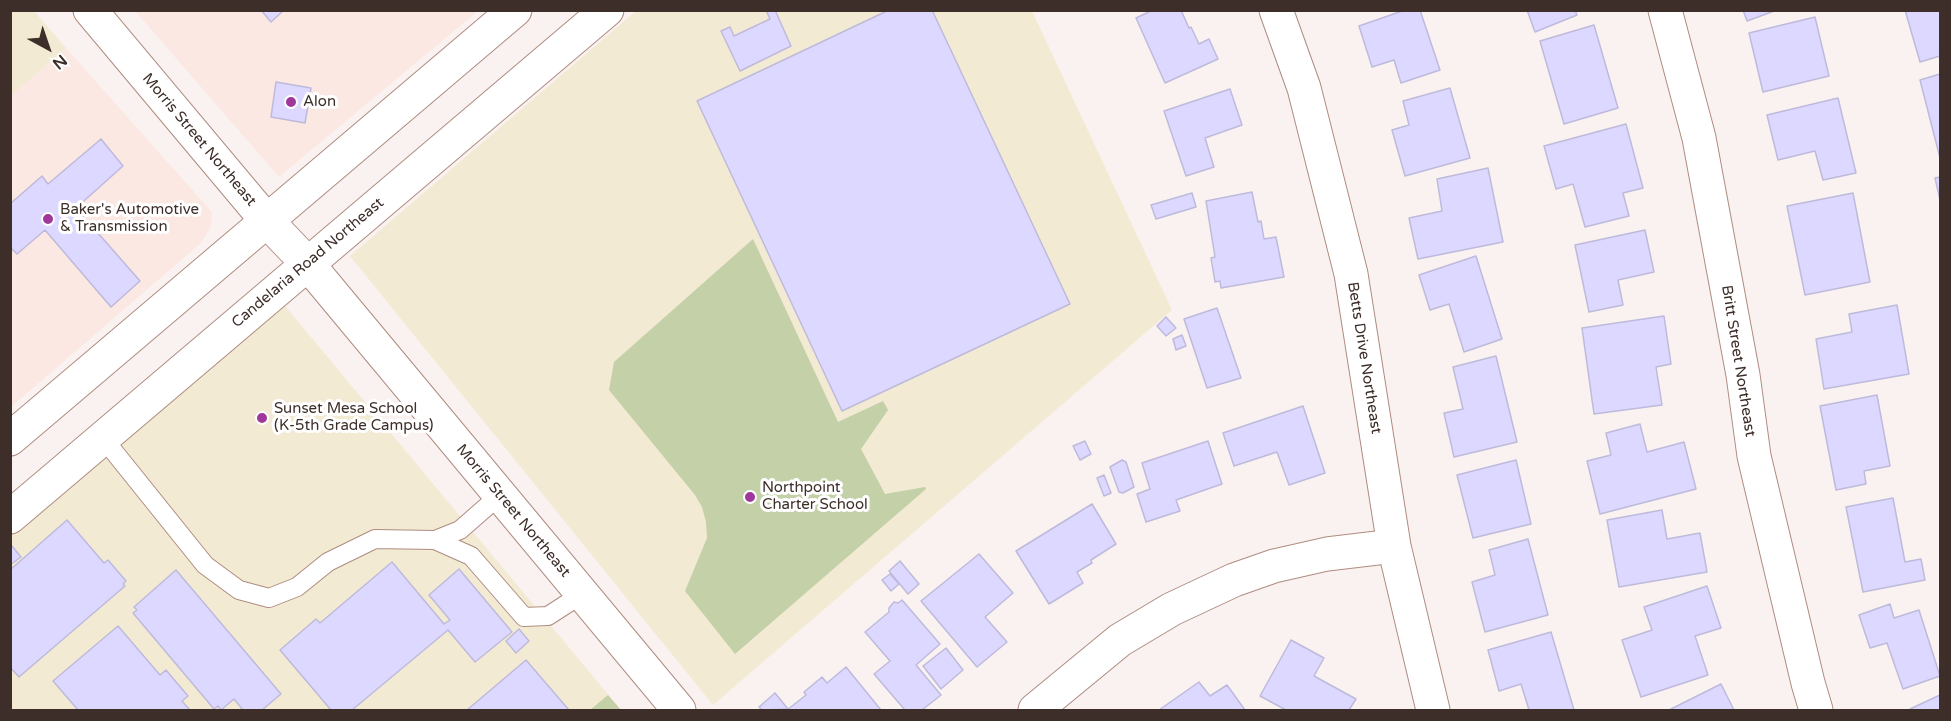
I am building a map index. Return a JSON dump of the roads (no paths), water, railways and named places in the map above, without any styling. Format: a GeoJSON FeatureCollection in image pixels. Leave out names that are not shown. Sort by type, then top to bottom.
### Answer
{"type":"FeatureCollection","features":[{"type":"Feature","properties":{"kind":"street","name":"Morris Street Northeast"},"geometry":{"type":"LineString","coordinates":[[90,10],[267,221],[308,263],[679,711]]}},
{"type":"Feature","properties":{"kind":"street","name":"Candelaria Road Northeast"},"geometry":{"type":"LineString","coordinates":[[10,517],[607,10]]}},
{"type":"Feature","properties":{"kind":"street","name":"Betts Drive Northeast"},"geometry":{"type":"LineString","coordinates":[[1275,10],[1304,88],[1351,274],[1394,546],[1433,711]]}},
{"type":"Feature","properties":{"kind":"street","name":"Britt Street Northeast"},"geometry":{"type":"LineString","coordinates":[[1665,10],[1699,138],[1743,375],[1754,456],[1816,711]]}},
{"type":"Feature","properties":{"kind":"street"},"geometry":{"type":"LineString","coordinates":[[10,439],[507,13]]}},
{"type":"Feature","properties":{"kind":"street"},"geometry":{"type":"LineString","coordinates":[[1035,711],[1120,640],[1172,609],[1234,580],[1274,566],[1327,554],[1394,546]]}},
{"type":"Feature","properties":{"kind":"lane"},"geometry":{"type":"LineString","coordinates":[[103,438],[205,565],[239,590],[269,597],[297,587],[328,562],[375,539],[435,540],[460,530],[500,495]]}},
{"type":"Feature","properties":{"kind":"lane"},"geometry":{"type":"LineString","coordinates":[[435,540],[471,556],[524,617],[548,616],[582,594]]}},
{"type":"Feature","properties":{"kind":"place","name":"Alon"},"geometry":{"type":"Point","coordinates":[291,102]}},
{"type":"Feature","properties":{"kind":"place","name":"Baker's Automotive & Transmission"},"geometry":{"type":"Point","coordinates":[48,219]}},
{"type":"Feature","properties":{"kind":"place","name":"Sunset Mesa School (K-5th Grade Campus)"},"geometry":{"type":"Point","coordinates":[262,418]}},
{"type":"Feature","properties":{"kind":"place","name":"Northpoint Charter School"},"geometry":{"type":"Point","coordinates":[750,497]}}]}
